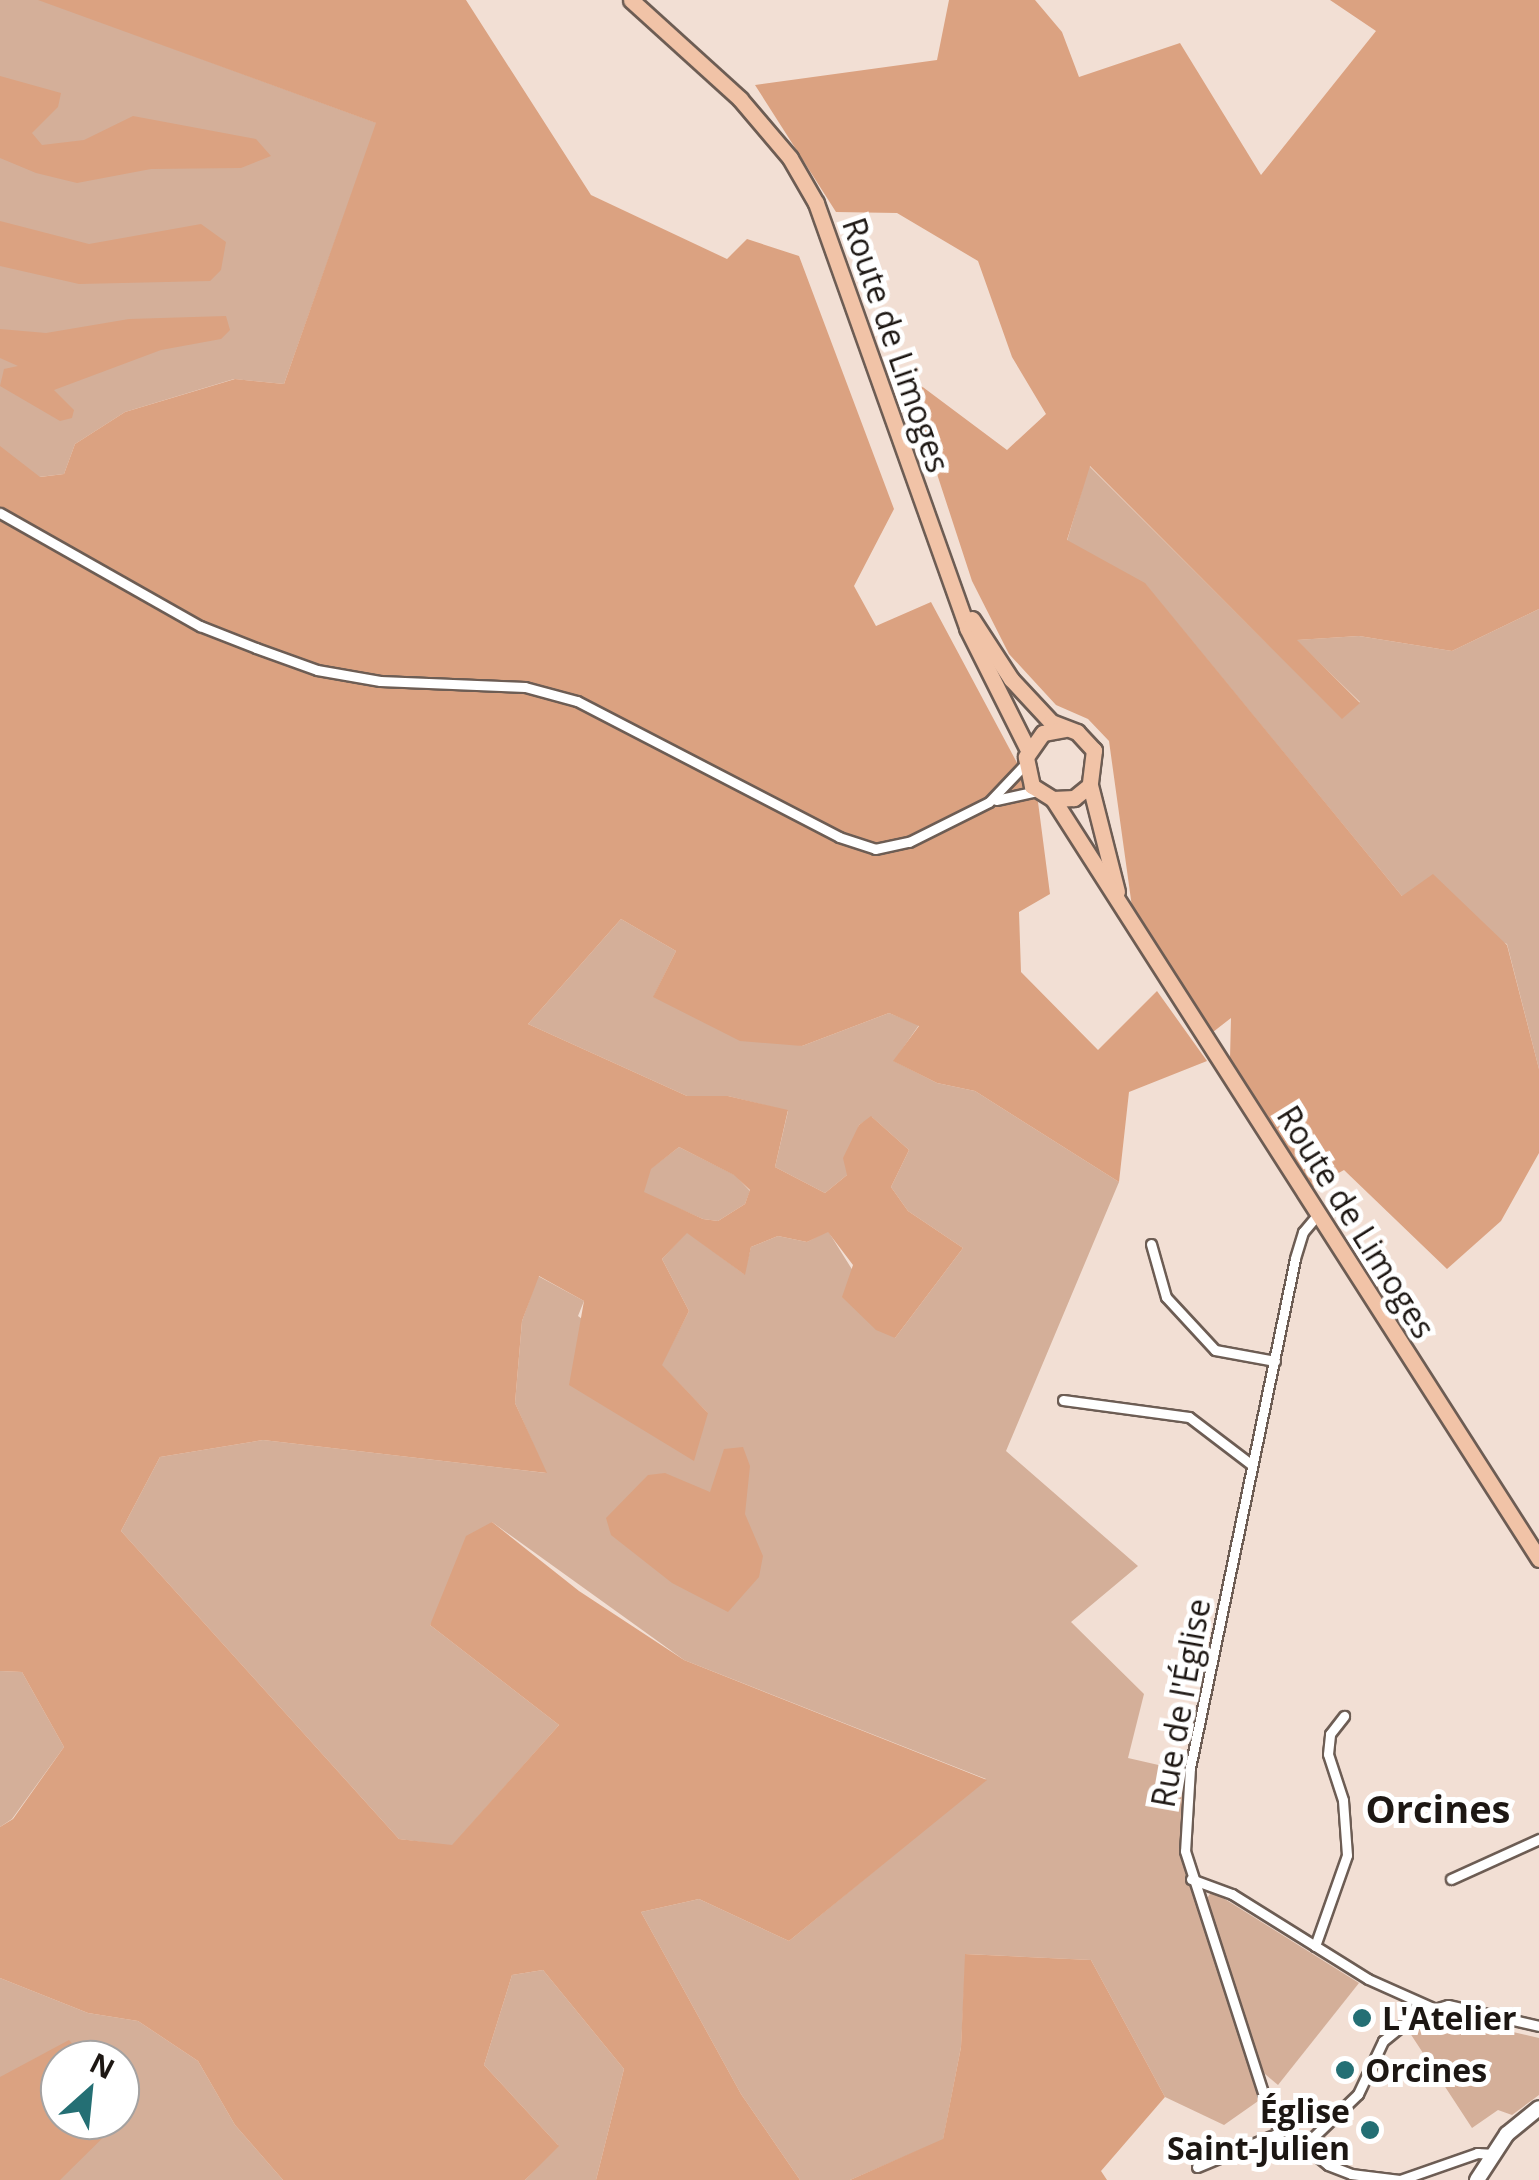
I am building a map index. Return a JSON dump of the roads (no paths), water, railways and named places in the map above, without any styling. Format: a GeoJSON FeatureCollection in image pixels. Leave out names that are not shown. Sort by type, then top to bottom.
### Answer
{"type":"FeatureCollection","features":[{"type":"Feature","properties":{"kind":"main road","name":"Route de Limoges"},"geometry":{"type":"LineString","coordinates":[[631,0],[740,99],[790,158],[816,203],[956,597],[1026,757]]}},
{"type":"Feature","properties":{"kind":"main road","name":"Route de Limoges"},"geometry":{"type":"LineString","coordinates":[[956,597],[1011,679],[1065,728]]}},
{"type":"Feature","properties":{"kind":"main road"},"geometry":{"type":"LineString","coordinates":[[1065,728],[1094,750],[1090,785],[1074,798],[1053,799],[1038,791],[1026,757],[1043,733],[1065,728]]}},
{"type":"Feature","properties":{"kind":"main road","name":"Route de Limoges"},"geometry":{"type":"LineString","coordinates":[[1090,785],[1124,915]]}},
{"type":"Feature","properties":{"kind":"main road","name":"Route de Limoges"},"geometry":{"type":"LineString","coordinates":[[1053,799],[1539,1559]]}},
{"type":"Feature","properties":{"kind":"main road"},"geometry":{"type":"LineString","coordinates":[[1477,2180],[1494,2154],[1539,2108]]}},
{"type":"Feature","properties":{"kind":"street"},"geometry":{"type":"LineString","coordinates":[[0,513],[200,626],[256,648],[317,670],[380,681],[525,687],[577,701],[839,837],[875,849],[910,842],[989,802],[1038,791]]}},
{"type":"Feature","properties":{"kind":"street"},"geometry":{"type":"LineString","coordinates":[[989,802],[1026,757]]}},
{"type":"Feature","properties":{"kind":"street","name":"Rue de l'Église"},"geometry":{"type":"LineString","coordinates":[[1319,1213],[1299,1245],[1252,1465],[1188,1779],[1185,1852],[1261,2099],[1284,2131],[1337,2170]]}},
{"type":"Feature","properties":{"kind":"street"},"geometry":{"type":"LineString","coordinates":[[1151,1244],[1166,1297],[1216,1350],[1275,1360]]}},
{"type":"Feature","properties":{"kind":"street"},"geometry":{"type":"LineString","coordinates":[[1063,1400],[1189,1417],[1252,1465]]}},
{"type":"Feature","properties":{"kind":"street"},"geometry":{"type":"LineString","coordinates":[[1314,1946],[1346,1855],[1343,1800],[1328,1754],[1330,1734],[1344,1716]]}},
{"type":"Feature","properties":{"kind":"street"},"geometry":{"type":"LineString","coordinates":[[1450,1879],[1539,1839]]}},
{"type":"Feature","properties":{"kind":"street"},"geometry":{"type":"LineString","coordinates":[[1191,1879],[1232,1894],[1314,1946],[1431,2007],[1539,2026]]}},
{"type":"Feature","properties":{"kind":"street"},"geometry":{"type":"LineString","coordinates":[[1304,2146],[1358,2094],[1383,2041],[1431,2007]]}},
{"type":"Feature","properties":{"kind":"street"},"geometry":{"type":"LineString","coordinates":[[1197,2167],[1284,2131]]}},
{"type":"Feature","properties":{"kind":"street"},"geometry":{"type":"LineString","coordinates":[[1328,2180],[1337,2170],[1400,2180],[1477,2153],[1494,2154]]}},
{"type":"Feature","properties":{"kind":"place","name":"L'Atelier"},"geometry":{"type":"Point","coordinates":[1362,2018]}},
{"type":"Feature","properties":{"kind":"place","name":"Orcines"},"geometry":{"type":"Point","coordinates":[1345,2070]}},
{"type":"Feature","properties":{"kind":"place","name":"Église Saint-Julien"},"geometry":{"type":"Point","coordinates":[1370,2130]}},
{"type":"Feature","properties":{"kind":"district","name":"Orcines"},"geometry":{"type":"Point","coordinates":[1438,1809]}}]}
